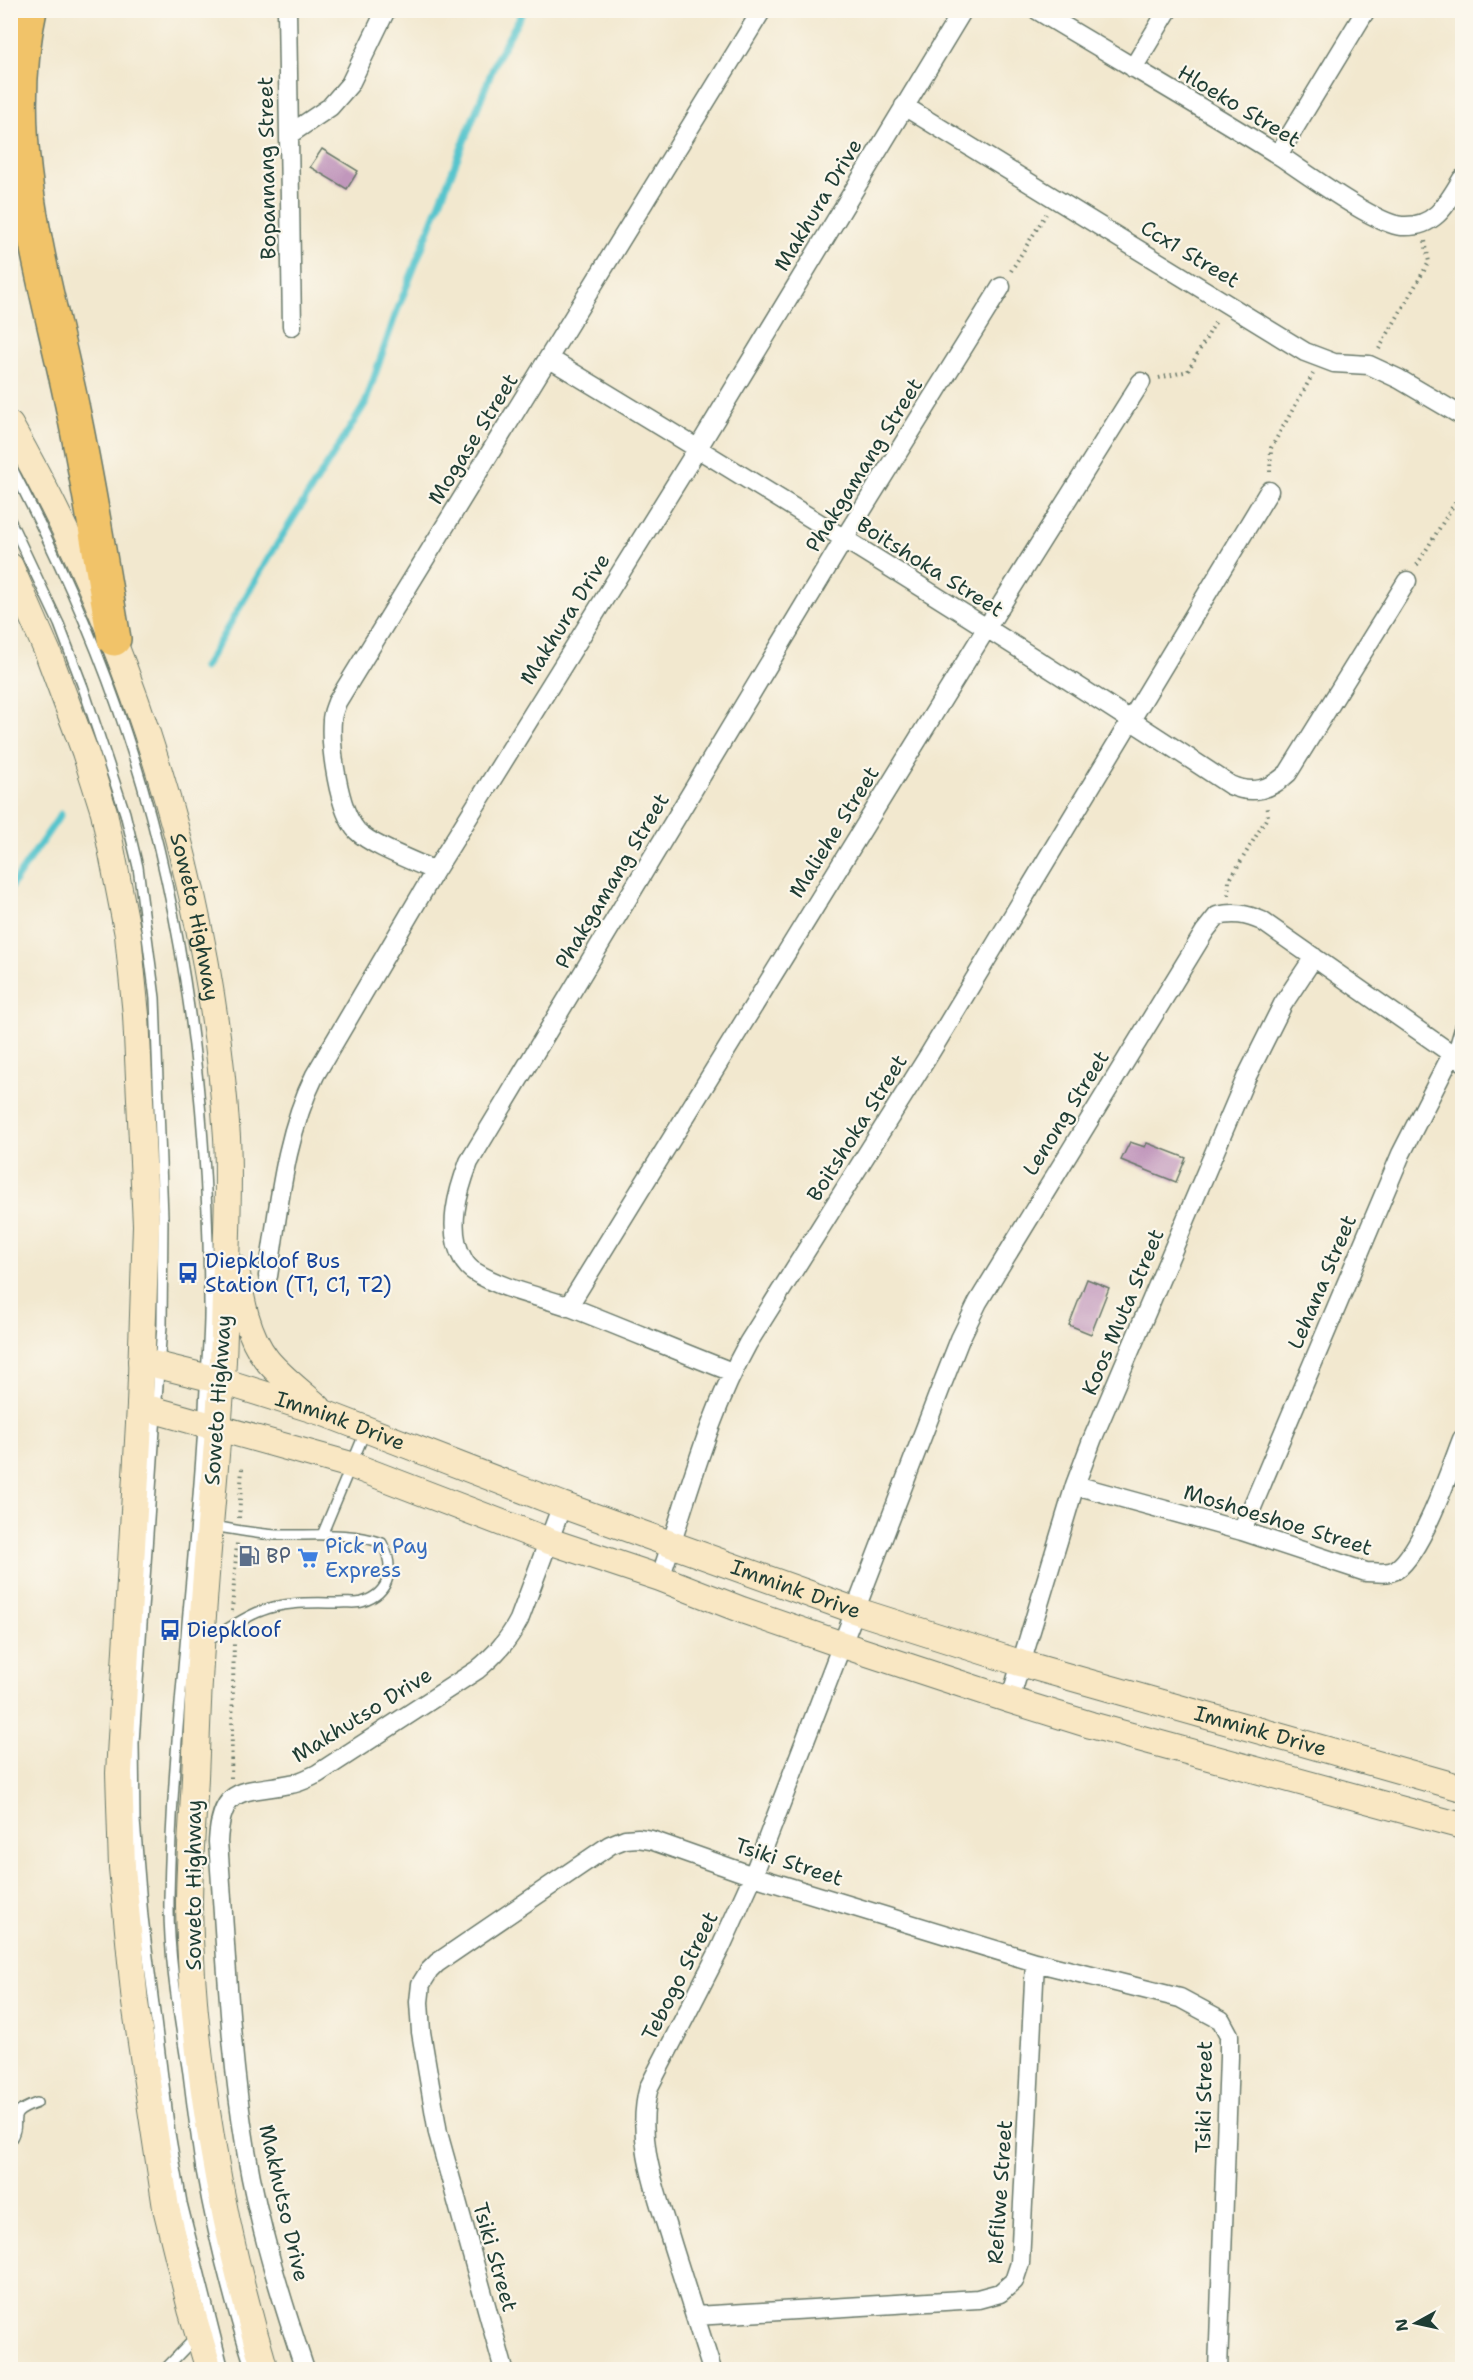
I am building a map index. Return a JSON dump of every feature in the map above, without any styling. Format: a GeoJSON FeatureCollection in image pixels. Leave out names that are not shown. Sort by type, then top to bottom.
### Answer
{"type":"FeatureCollection","features":[{"type":"Feature","properties":{"kind":"highway"},"geometry":{"type":"LineString","coordinates":[[30,10],[18,81],[18,133],[23,186],[73,410],[114,639]]}},
{"type":"Feature","properties":{"kind":"main road","name":"Soweto Highway"},"geometry":{"type":"LineString","coordinates":[[10,425],[46,487],[114,639],[172,812],[199,936],[218,1050],[227,1139],[228,1202],[210,1426],[210,1525],[201,1645],[189,1902],[192,1973],[200,2052],[218,2176],[242,2289],[265,2370]]}},
{"type":"Feature","properties":{"kind":"main road"},"geometry":{"type":"LineString","coordinates":[[10,566],[48,653],[86,752],[106,823],[126,923],[136,1015],[150,1363],[120,1773],[122,1868],[135,2003],[166,2208],[209,2370]]}},
{"type":"Feature","properties":{"kind":"main road"},"geometry":{"type":"LineString","coordinates":[[228,1202],[241,1298],[255,1340],[266,1359],[324,1413]]}},
{"type":"Feature","properties":{"kind":"main road","name":"Immink Drive"},"geometry":{"type":"LineString","coordinates":[[150,1363],[214,1378],[324,1413],[671,1545],[854,1610],[1020,1664],[1299,1740],[1462,1788]]}},
{"type":"Feature","properties":{"kind":"main road","name":"Immink Drive"},"geometry":{"type":"LineString","coordinates":[[148,1409],[351,1465],[549,1541],[660,1578],[843,1645],[1010,1700],[1091,1725],[1462,1826]]}},
{"type":"Feature","properties":{"kind":"street","name":"Bopannang Street"},"geometry":{"type":"LineString","coordinates":[[287,10],[292,326]]}},
{"type":"Feature","properties":{"kind":"street"},"geometry":{"type":"LineString","coordinates":[[290,134],[330,108],[350,84],[386,10]]}},
{"type":"Feature","properties":{"kind":"street","name":"Mogase Street"},"geometry":{"type":"LineString","coordinates":[[435,871],[370,840],[356,830],[339,788],[332,735],[332,717],[337,702],[762,10]]}},
{"type":"Feature","properties":{"kind":"street","name":"Makhura Drive"},"geometry":{"type":"LineString","coordinates":[[268,1276],[288,1155],[303,1100],[315,1075],[435,871],[698,448],[963,10]]}},
{"type":"Feature","properties":{"kind":"street","name":"Hloeko Street"},"geometry":{"type":"LineString","coordinates":[[1037,10],[1278,155],[1380,220],[1404,226],[1422,224]]}},
{"type":"Feature","properties":{"kind":"street"},"geometry":{"type":"LineString","coordinates":[[1132,68],[1167,10]]}},
{"type":"Feature","properties":{"kind":"street"},"geometry":{"type":"LineString","coordinates":[[1278,155],[1366,10]]}},
{"type":"Feature","properties":{"kind":"street","name":"Ccx1 Street"},"geometry":{"type":"LineString","coordinates":[[904,106],[1305,352],[1334,363],[1369,365],[1399,379],[1462,416]]}},
{"type":"Feature","properties":{"kind":"street"},"geometry":{"type":"LineString","coordinates":[[1422,224],[1437,217],[1462,179]]}},
{"type":"Feature","properties":{"kind":"street","name":"Phakgamang Street"},"geometry":{"type":"LineString","coordinates":[[732,1372],[568,1307],[498,1284],[473,1271],[464,1261],[454,1235],[457,1204],[469,1162],[844,539],[1001,287]]}},
{"type":"Feature","properties":{"kind":"street","name":"Boitshoka Street"},"geometry":{"type":"LineString","coordinates":[[550,358],[844,539],[1132,720],[1230,785],[1243,790],[1264,790]]}},
{"type":"Feature","properties":{"kind":"street","name":"Maliehe Street"},"geometry":{"type":"LineString","coordinates":[[568,1307],[1141,382]]}},
{"type":"Feature","properties":{"kind":"street","name":"Boitshoka Street"},"geometry":{"type":"LineString","coordinates":[[660,1578],[732,1372],[748,1342],[927,1058],[1269,491]]}},
{"type":"Feature","properties":{"kind":"street"},"geometry":{"type":"LineString","coordinates":[[1264,790],[1276,785],[1288,773],[1407,581]]}},
{"type":"Feature","properties":{"kind":"street"},"geometry":{"type":"LineString","coordinates":[[1227,914],[1250,916],[1262,921],[1457,1058]]}},
{"type":"Feature","properties":{"kind":"street","name":"Lenong Street"},"geometry":{"type":"LineString","coordinates":[[854,1610],[960,1339],[978,1302],[1204,931],[1217,916],[1227,914]]}},
{"type":"Feature","properties":{"kind":"street","name":"Koos Muta Street"},"geometry":{"type":"LineString","coordinates":[[1010,1700],[1075,1485],[1092,1440],[1246,1078],[1283,1004],[1314,957]]}},
{"type":"Feature","properties":{"kind":"street","name":"Lehana Street"},"geometry":{"type":"LineString","coordinates":[[1242,1531],[1401,1154],[1457,1058]]}},
{"type":"Feature","properties":{"kind":"street","name":"Moshoeshoe Street"},"geometry":{"type":"LineString","coordinates":[[1075,1485],[1242,1531],[1365,1572],[1381,1573],[1396,1570],[1417,1545],[1462,1439]]}},
{"type":"Feature","properties":{"kind":"street","name":"Makhutso Drive"},"geometry":{"type":"LineString","coordinates":[[305,2370],[263,2227],[246,2150],[235,2059],[218,1842],[220,1818],[231,1800],[240,1793],[250,1789],[293,1784],[317,1774],[477,1670],[498,1653],[511,1636],[562,1505]]}},
{"type":"Feature","properties":{"kind":"street","name":"Tebogo Street"},"geometry":{"type":"LineString","coordinates":[[712,2370],[653,2180],[644,2130],[644,2105],[649,2087],[720,1949],[753,1876],[843,1645],[854,1610]]}},
{"type":"Feature","properties":{"kind":"street","name":"Tsiki Street"},"geometry":{"type":"LineString","coordinates":[[504,2370],[438,2133],[419,2013],[421,1984],[437,1963],[610,1845],[625,1839],[638,1838],[651,1840],[753,1876],[1035,1962],[1180,1998],[1221,2020],[1229,2034],[1218,2370]]}},
{"type":"Feature","properties":{"kind":"street","name":"Refilwe Street"},"geometry":{"type":"LineString","coordinates":[[694,2316],[978,2299],[1000,2293],[1014,2281],[1020,2263],[1023,2228],[1035,1962]]}},
{"type":"Feature","properties":{"kind":"lane","name":"Soweto Highway"},"geometry":{"type":"LineString","coordinates":[[10,464],[54,549],[128,736],[175,924],[200,1082],[206,1165],[209,1306],[214,1378]]}},
{"type":"Feature","properties":{"kind":"lane"},"geometry":{"type":"LineString","coordinates":[[10,520],[59,624],[83,687],[125,813],[138,867],[154,987],[163,1217],[150,1363]]}},
{"type":"Feature","properties":{"kind":"lane"},"geometry":{"type":"LineString","coordinates":[[1457,1058],[1462,1020]]}},
{"type":"Feature","properties":{"kind":"lane"},"geometry":{"type":"LineString","coordinates":[[148,1409],[134,1743],[135,1820],[143,1917],[170,2133],[185,2215],[224,2370]]}},
{"type":"Feature","properties":{"kind":"lane","name":"Soweto Highway"},"geometry":{"type":"LineString","coordinates":[[210,1426],[174,1788],[169,1904],[175,1990],[201,2167],[215,2239],[250,2370]]}},
{"type":"Feature","properties":{"kind":"lane"},"geometry":{"type":"LineString","coordinates":[[322,1535],[367,1429]]}},
{"type":"Feature","properties":{"kind":"lane"},"geometry":{"type":"LineString","coordinates":[[201,1645],[261,1611],[287,1604],[361,1602],[376,1594],[388,1581],[389,1556],[382,1543],[370,1539],[322,1535],[274,1535],[210,1525]]}},
{"type":"Feature","properties":{"kind":"lane"},"geometry":{"type":"LineString","coordinates":[[10,2141],[13,2138],[16,2113],[19,2109],[37,2103]]}},
{"type":"Feature","properties":{"kind":"lane"},"geometry":{"type":"LineString","coordinates":[[164,2370],[199,2335]]}},
{"type":"Feature","properties":{"kind":"path"},"geometry":{"type":"LineString","coordinates":[[1001,287],[1055,198]]}},
{"type":"Feature","properties":{"kind":"path"},"geometry":{"type":"LineString","coordinates":[[1369,365],[1429,262],[1422,224]]}},
{"type":"Feature","properties":{"kind":"path"},"geometry":{"type":"LineString","coordinates":[[1141,382],[1188,371],[1226,302]]}},
{"type":"Feature","properties":{"kind":"path"},"geometry":{"type":"LineString","coordinates":[[1269,491],[1270,448],[1322,359]]}},
{"type":"Feature","properties":{"kind":"path"},"geometry":{"type":"LineString","coordinates":[[1407,581],[1462,491]]}},
{"type":"Feature","properties":{"kind":"path"},"geometry":{"type":"LineString","coordinates":[[1227,914],[1229,881],[1268,816],[1264,790]]}},
{"type":"Feature","properties":{"kind":"path"},"geometry":{"type":"LineString","coordinates":[[231,1800],[234,1626],[232,1600],[242,1468]]}},
{"type":"Feature","properties":{"kind":"building"},"geometry":{"type":"Polygon","coordinates":[[[322,149],[358,171],[347,189],[310,167],[322,149]]]}},
{"type":"Feature","properties":{"kind":"building"},"geometry":{"type":"Polygon","coordinates":[[[1130,1142],[1145,1147],[1147,1143],[1186,1158],[1176,1182],[1121,1160],[1130,1142]]]}},
{"type":"Feature","properties":{"kind":"building"},"geometry":{"type":"Polygon","coordinates":[[[1087,1279],[1109,1288],[1091,1334],[1069,1325],[1087,1279]]]}},
{"type":"Feature","properties":{"kind":"waterway"},"geometry":{"type":"LineString","coordinates":[[204,668],[269,557],[365,404],[395,316],[497,58],[524,10]]}},
{"type":"Feature","properties":{"kind":"waterway"},"geometry":{"type":"LineString","coordinates":[[10,888],[61,814]]}},
{"type":"Feature","properties":{"kind":"place","name":"Diepkloof Bus Station (T1, C1, T2)"},"geometry":{"type":"Point","coordinates":[188,1273]}},
{"type":"Feature","properties":{"kind":"place","name":"BP"},"geometry":{"type":"Point","coordinates":[249,1556]}},
{"type":"Feature","properties":{"kind":"place","name":"Pick n Pay Express"},"geometry":{"type":"Point","coordinates":[308,1558]}},
{"type":"Feature","properties":{"kind":"place","name":"Diepkloof"},"geometry":{"type":"Point","coordinates":[170,1630]}}]}
